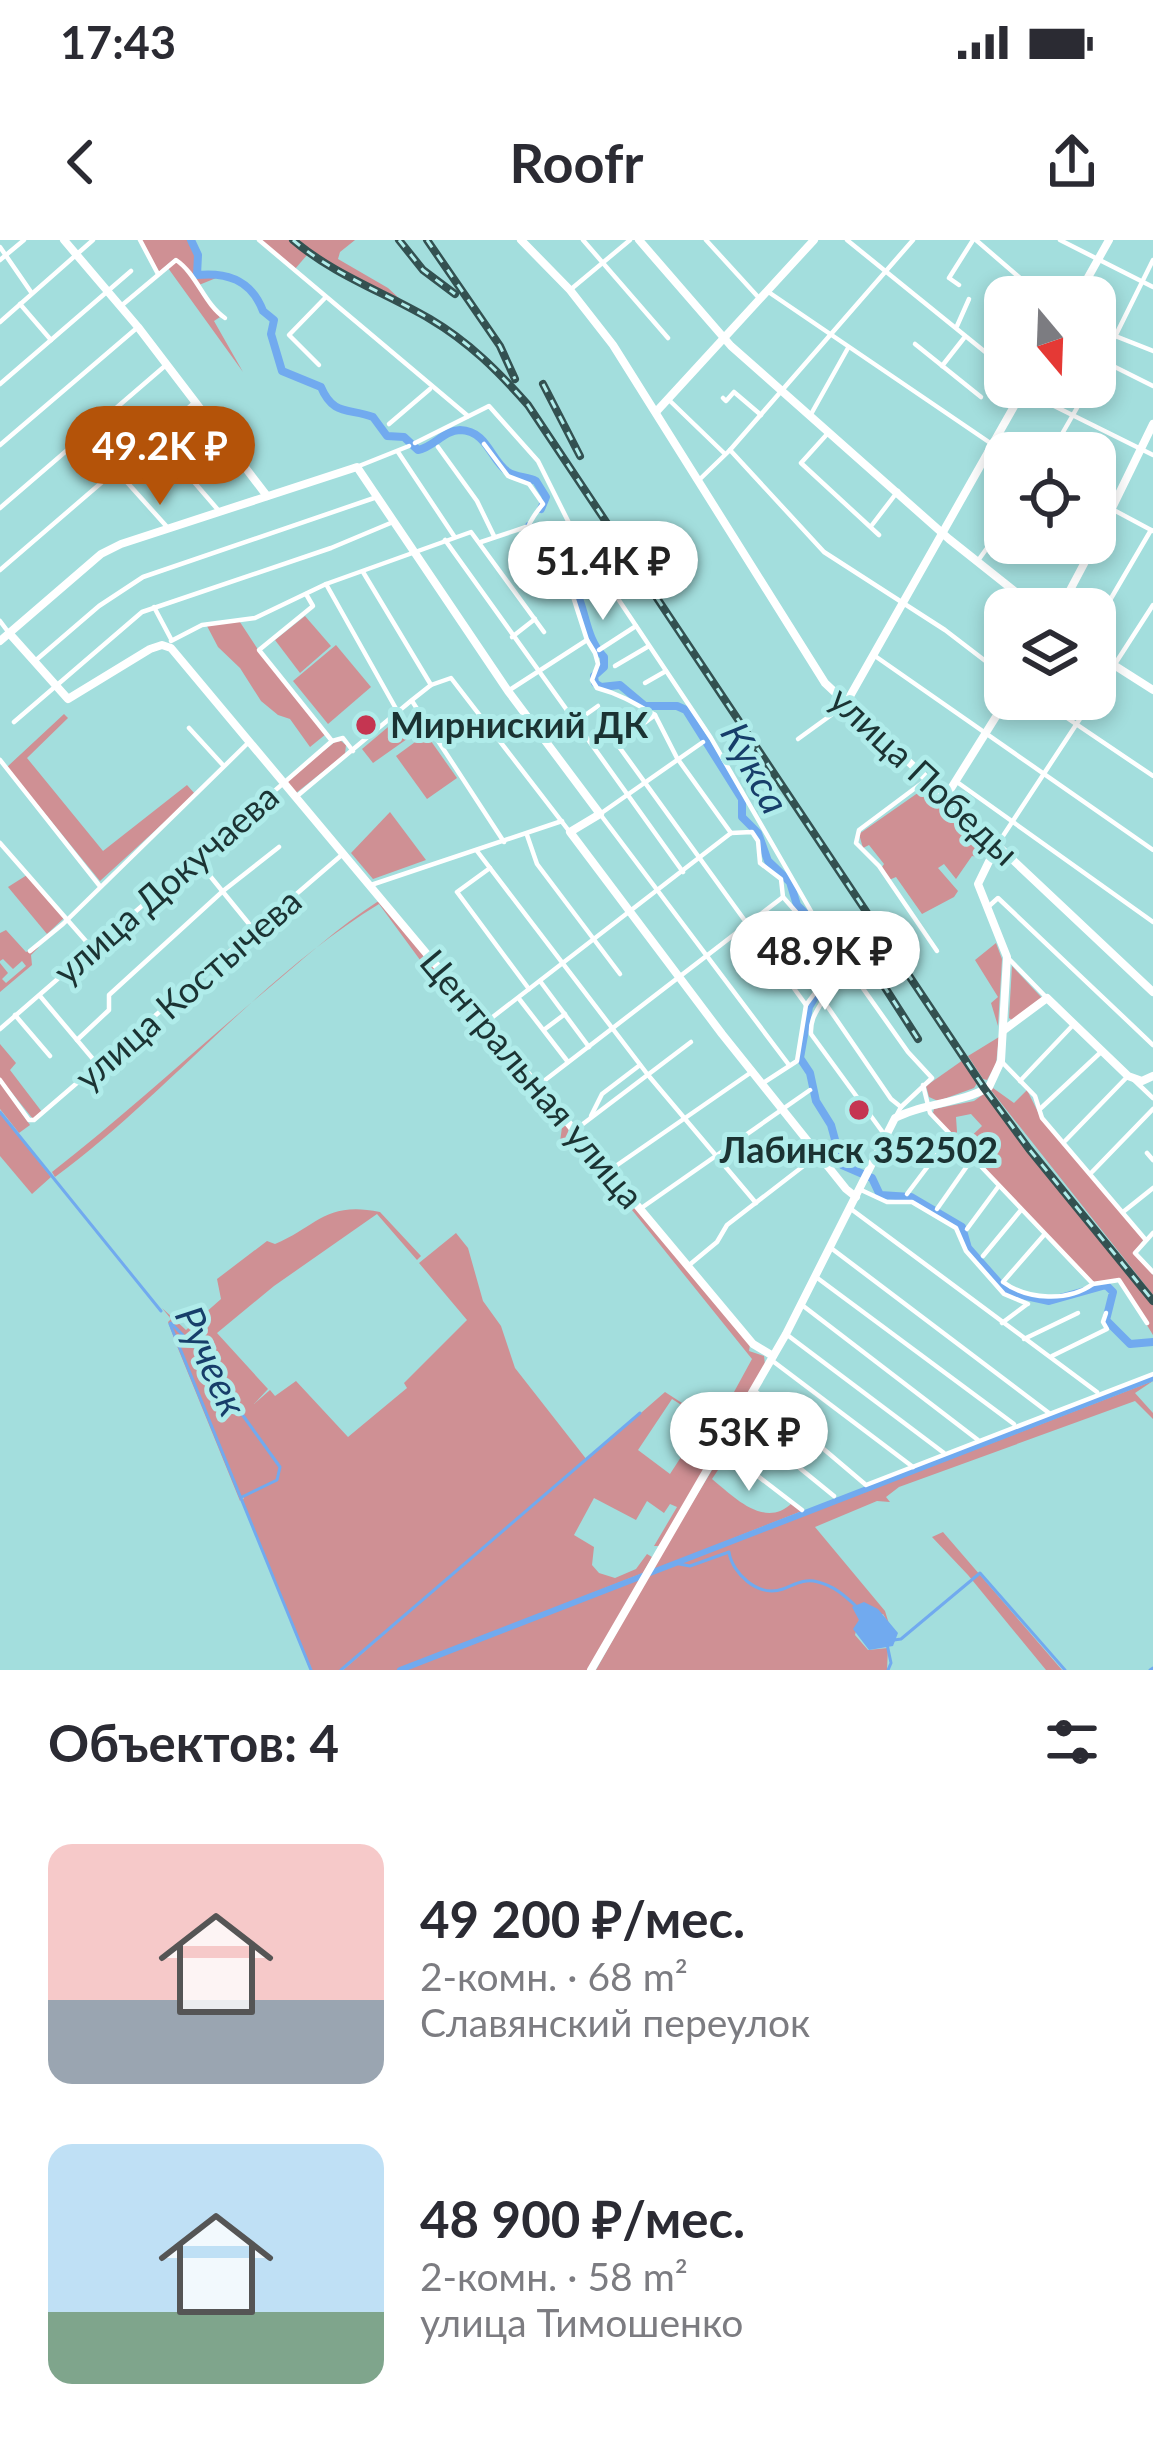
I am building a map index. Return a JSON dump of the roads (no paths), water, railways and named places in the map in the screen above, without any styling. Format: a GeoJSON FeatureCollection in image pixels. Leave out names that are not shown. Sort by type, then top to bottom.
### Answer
{"type":"FeatureCollection","features":[{"type":"Feature","properties":{"kind":"street"},"geometry":{"type":"LineString","coordinates":[[3,257],[24,240]]}},
{"type":"Feature","properties":{"kind":"street"},"geometry":{"type":"LineString","coordinates":[[64,240],[138,327],[267,496]]}},
{"type":"Feature","properties":{"kind":"street"},"geometry":{"type":"LineString","coordinates":[[0,322],[93,240]]}},
{"type":"Feature","properties":{"kind":"street"},"geometry":{"type":"LineString","coordinates":[[140,240],[158,274]]}},
{"type":"Feature","properties":{"kind":"street"},"geometry":{"type":"LineString","coordinates":[[259,240],[468,416]]}},
{"type":"Feature","properties":{"kind":"street","name":"улица Победы"},"geometry":{"type":"LineString","coordinates":[[521,240],[596,322],[825,683],[1153,992]]}},
{"type":"Feature","properties":{"kind":"street"},"geometry":{"type":"LineString","coordinates":[[583,240],[668,338]]}},
{"type":"Feature","properties":{"kind":"street"},"geometry":{"type":"LineString","coordinates":[[570,290],[635,240],[725,338],[782,391],[1010,588]]}},
{"type":"Feature","properties":{"kind":"street"},"geometry":{"type":"LineString","coordinates":[[706,240],[764,295],[984,441]]}},
{"type":"Feature","properties":{"kind":"street"},"geometry":{"type":"LineString","coordinates":[[656,412],[814,240]]}},
{"type":"Feature","properties":{"kind":"street"},"geometry":{"type":"LineString","coordinates":[[847,240],[984,351]]}},
{"type":"Feature","properties":{"kind":"street"},"geometry":{"type":"LineString","coordinates":[[855,247],[862,240]]}},
{"type":"Feature","properties":{"kind":"street"},"geometry":{"type":"LineString","coordinates":[[698,482],[913,240]]}},
{"type":"Feature","properties":{"kind":"street"},"geometry":{"type":"LineString","coordinates":[[959,285],[950,278],[975,240],[1017,276]]}},
{"type":"Feature","properties":{"kind":"street"},"geometry":{"type":"LineString","coordinates":[[1060,240],[1153,286]]}},
{"type":"Feature","properties":{"kind":"street"},"geometry":{"type":"LineString","coordinates":[[1088,276],[1109,240]]}},
{"type":"Feature","properties":{"kind":"street"},"geometry":{"type":"LineString","coordinates":[[0,247],[31,294]]}},
{"type":"Feature","properties":{"kind":"street"},"geometry":{"type":"LineString","coordinates":[[121,306],[172,260],[179,261],[225,318]]}},
{"type":"Feature","properties":{"kind":"street"},"geometry":{"type":"LineString","coordinates":[[1116,336],[1153,260]]}},
{"type":"Feature","properties":{"kind":"street"},"geometry":{"type":"LineString","coordinates":[[0,384],[131,271]]}},
{"type":"Feature","properties":{"kind":"street"},"geometry":{"type":"LineString","coordinates":[[319,365],[289,335],[325,298]]}},
{"type":"Feature","properties":{"kind":"street"},"geometry":{"type":"LineString","coordinates":[[955,328],[969,299]]}},
{"type":"Feature","properties":{"kind":"street"},"geometry":{"type":"LineString","coordinates":[[20,304],[51,340]]}},
{"type":"Feature","properties":{"kind":"street"},"geometry":{"type":"LineString","coordinates":[[0,445],[138,327]]}},
{"type":"Feature","properties":{"kind":"street"},"geometry":{"type":"LineString","coordinates":[[942,366],[966,336]]}},
{"type":"Feature","properties":{"kind":"street"},"geometry":{"type":"LineString","coordinates":[[1116,338],[1153,351]]}},
{"type":"Feature","properties":{"kind":"street"},"geometry":{"type":"LineString","coordinates":[[915,344],[981,397]]}},
{"type":"Feature","properties":{"kind":"street"},"geometry":{"type":"LineString","coordinates":[[810,416],[848,348]]}},
{"type":"Feature","properties":{"kind":"street"},"geometry":{"type":"LineString","coordinates":[[0,508],[166,364]]}},
{"type":"Feature","properties":{"kind":"street"},"geometry":{"type":"LineString","coordinates":[[1116,368],[1153,386]]}},
{"type":"Feature","properties":{"kind":"street"},"geometry":{"type":"LineString","coordinates":[[389,424],[431,387]]}},
{"type":"Feature","properties":{"kind":"street"},"geometry":{"type":"LineString","coordinates":[[723,398],[726,401],[734,392],[761,415]]}},
{"type":"Feature","properties":{"kind":"street"},"geometry":{"type":"LineString","coordinates":[[668,399],[728,452],[824,552],[984,661]]}},
{"type":"Feature","properties":{"kind":"street"},"geometry":{"type":"LineString","coordinates":[[0,571],[194,403]]}},
{"type":"Feature","properties":{"kind":"street"},"geometry":{"type":"LineString","coordinates":[[0,641],[101,554],[398,452],[485,407],[493,408],[538,460],[574,532],[666,671],[823,932],[908,1052],[932,1078],[901,1107],[884,1134],[786,1334],[591,1670]]}},
{"type":"Feature","properties":{"kind":"street"},"geometry":{"type":"LineString","coordinates":[[1058,408],[1153,455]]}},
{"type":"Feature","properties":{"kind":"street"},"geometry":{"type":"LineString","coordinates":[[1064,432],[1078,408]]}},
{"type":"Feature","properties":{"kind":"street"},"geometry":{"type":"LineString","coordinates":[[1116,499],[1153,424]]}},
{"type":"Feature","properties":{"kind":"street"},"geometry":{"type":"LineString","coordinates":[[829,431],[801,463],[879,535]]}},
{"type":"Feature","properties":{"kind":"street"},"geometry":{"type":"LineString","coordinates":[[154,436],[219,511]]}},
{"type":"Feature","properties":{"kind":"street"},"geometry":{"type":"LineString","coordinates":[[484,444],[508,476],[530,484],[542,504],[526,527],[526,554],[546,582],[569,584],[598,664],[592,671],[597,688],[623,695],[640,710],[655,715],[677,758],[731,833]]}},
{"type":"Feature","properties":{"kind":"street"},"geometry":{"type":"LineString","coordinates":[[438,446],[477,501],[494,536]]}},
{"type":"Feature","properties":{"kind":"street"},"geometry":{"type":"LineString","coordinates":[[398,452],[454,536]]}},
{"type":"Feature","properties":{"kind":"street"},"geometry":{"type":"LineString","coordinates":[[798,739],[845,705],[984,460]]}},
{"type":"Feature","properties":{"kind":"street"},"geometry":{"type":"LineString","coordinates":[[357,467],[508,691],[789,1065]]}},
{"type":"Feature","properties":{"kind":"street"},"geometry":{"type":"LineString","coordinates":[[116,470],[168,528]]}},
{"type":"Feature","properties":{"kind":"street"},"geometry":{"type":"LineString","coordinates":[[871,527],[898,491]]}},
{"type":"Feature","properties":{"kind":"street"},"geometry":{"type":"LineString","coordinates":[[34,661],[99,606],[143,577],[377,497]]}},
{"type":"Feature","properties":{"kind":"street"},"geometry":{"type":"LineString","coordinates":[[1116,510],[1152,531],[1116,590]]}},
{"type":"Feature","properties":{"kind":"street"},"geometry":{"type":"LineString","coordinates":[[14,722],[142,612],[393,522]]}},
{"type":"Feature","properties":{"kind":"street"},"geometry":{"type":"LineString","coordinates":[[481,542],[526,527]]}},
{"type":"Feature","properties":{"kind":"street"},"geometry":{"type":"LineString","coordinates":[[0,621],[62,697],[72,698],[150,650],[171,644],[202,625],[255,618],[326,584],[471,532],[544,632]]}},
{"type":"Feature","properties":{"kind":"street"},"geometry":{"type":"LineString","coordinates":[[445,540],[683,872]]}},
{"type":"Feature","properties":{"kind":"street"},"geometry":{"type":"LineString","coordinates":[[977,562],[984,552]]}},
{"type":"Feature","properties":{"kind":"street"},"geometry":{"type":"LineString","coordinates":[[362,570],[431,686]]}},
{"type":"Feature","properties":{"kind":"street"},"geometry":{"type":"LineString","coordinates":[[326,584],[400,714]]}},
{"type":"Feature","properties":{"kind":"street"},"geometry":{"type":"LineString","coordinates":[[306,593],[314,606],[259,650],[332,741],[343,738],[353,751]]}},
{"type":"Feature","properties":{"kind":"street"},"geometry":{"type":"LineString","coordinates":[[154,607],[171,644]]}},
{"type":"Feature","properties":{"kind":"street"},"geometry":{"type":"LineString","coordinates":[[1116,662],[1152,610]]}},
{"type":"Feature","properties":{"kind":"street"},"geometry":{"type":"LineString","coordinates":[[512,637],[535,620]]}},
{"type":"Feature","properties":{"kind":"street"},"geometry":{"type":"LineString","coordinates":[[599,650],[636,626]]}},
{"type":"Feature","properties":{"kind":"street"},"geometry":{"type":"LineString","coordinates":[[508,691],[587,640]]}},
{"type":"Feature","properties":{"kind":"street","name":"Центральная улица"},"geometry":{"type":"LineString","coordinates":[[171,644],[608,1172],[753,1344],[772,1358]]}},
{"type":"Feature","properties":{"kind":"street"},"geometry":{"type":"LineString","coordinates":[[615,666],[649,646]]}},
{"type":"Feature","properties":{"kind":"street"},"geometry":{"type":"LineString","coordinates":[[875,656],[1153,850]]}},
{"type":"Feature","properties":{"kind":"street"},"geometry":{"type":"LineString","coordinates":[[1116,668],[1153,690]]}},
{"type":"Feature","properties":{"kind":"street"},"geometry":{"type":"LineString","coordinates":[[645,682],[666,671]]}},
{"type":"Feature","properties":{"kind":"street"},"geometry":{"type":"LineString","coordinates":[[296,797],[412,700],[452,678],[819,1154],[887,1202],[912,1202],[956,1228],[966,1251],[1004,1294],[1028,1304],[1002,1323]]}},
{"type":"Feature","properties":{"kind":"street"},"geometry":{"type":"LineString","coordinates":[[412,700],[504,842]]}},
{"type":"Feature","properties":{"kind":"street"},"geometry":{"type":"LineString","coordinates":[[574,724],[598,706]]}},
{"type":"Feature","properties":{"kind":"street"},"geometry":{"type":"LineString","coordinates":[[655,715],[616,744],[806,1005]]}},
{"type":"Feature","properties":{"kind":"street"},"geometry":{"type":"LineString","coordinates":[[945,799],[994,720]]}},
{"type":"Feature","properties":{"kind":"street"},"geometry":{"type":"LineString","coordinates":[[1071,720],[1153,776]]}},
{"type":"Feature","properties":{"kind":"street"},"geometry":{"type":"LineString","coordinates":[[895,1118],[955,1102],[989,1087],[993,1080],[1001,1060],[1007,957],[980,893],[979,877],[1080,720]]}},
{"type":"Feature","properties":{"kind":"street"},"geometry":{"type":"LineString","coordinates":[[190,728],[224,766]]}},
{"type":"Feature","properties":{"kind":"street"},"geometry":{"type":"LineString","coordinates":[[570,832],[707,739]]}},
{"type":"Feature","properties":{"kind":"street"},"geometry":{"type":"LineString","coordinates":[[30,951],[250,741]]}},
{"type":"Feature","properties":{"kind":"street","name":"улица Докучаева"},"geometry":{"type":"LineString","coordinates":[[0,1029],[332,741]]}},
{"type":"Feature","properties":{"kind":"street"},"geometry":{"type":"LineString","coordinates":[[0,760],[99,885]]}},
{"type":"Feature","properties":{"kind":"street"},"geometry":{"type":"LineString","coordinates":[[0,776],[8,770]]}},
{"type":"Feature","properties":{"kind":"street"},"geometry":{"type":"LineString","coordinates":[[926,780],[857,833],[859,847],[878,864],[938,951]]}},
{"type":"Feature","properties":{"kind":"street"},"geometry":{"type":"LineString","coordinates":[[956,782],[1153,922]]}},
{"type":"Feature","properties":{"kind":"street"},"geometry":{"type":"LineString","coordinates":[[371,885],[562,821]]}},
{"type":"Feature","properties":{"kind":"street"},"geometry":{"type":"LineString","coordinates":[[485,1023],[731,833],[752,832],[760,863],[781,879],[783,897],[811,929],[822,963],[818,990],[806,1005],[797,1061],[763,1083]]}},
{"type":"Feature","properties":{"kind":"street"},"geometry":{"type":"LineString","coordinates":[[526,835],[537,864],[620,974]]}},
{"type":"Feature","properties":{"kind":"street"},"geometry":{"type":"LineString","coordinates":[[0,842],[92,948]]}},
{"type":"Feature","properties":{"kind":"street"},"geometry":{"type":"LineString","coordinates":[[77,1040],[109,1010],[109,994],[279,848]]}},
{"type":"Feature","properties":{"kind":"street"},"geometry":{"type":"LineString","coordinates":[[477,850],[611,1029],[756,1203]]}},
{"type":"Feature","properties":{"kind":"street","name":"улица Костычева"},"geometry":{"type":"LineString","coordinates":[[0,1080],[29,1120],[66,1095],[344,853]]}},
{"type":"Feature","properties":{"kind":"street"},"geometry":{"type":"LineString","coordinates":[[196,858],[254,930]]}},
{"type":"Feature","properties":{"kind":"street"},"geometry":{"type":"LineString","coordinates":[[490,868],[457,892],[529,989]]}},
{"type":"Feature","properties":{"kind":"street"},"geometry":{"type":"LineString","coordinates":[[538,1086],[783,897]]}},
{"type":"Feature","properties":{"kind":"street"},"geometry":{"type":"LineString","coordinates":[[988,907],[998,898],[1153,1045]]}},
{"type":"Feature","properties":{"kind":"street"},"geometry":{"type":"LineString","coordinates":[[840,952],[832,960],[811,1034],[884,1134]]}},
{"type":"Feature","properties":{"kind":"street"},"geometry":{"type":"LineString","coordinates":[[1007,957],[1153,1098]]}},
{"type":"Feature","properties":{"kind":"street"},"geometry":{"type":"LineString","coordinates":[[541,981],[589,1047]]}},
{"type":"Feature","properties":{"kind":"street"},"geometry":{"type":"LineString","coordinates":[[39,995],[98,1065]]}},
{"type":"Feature","properties":{"kind":"street"},"geometry":{"type":"LineString","coordinates":[[518,998],[568,1062]]}},
{"type":"Feature","properties":{"kind":"street"},"geometry":{"type":"LineString","coordinates":[[1004,1030],[1047,998]]}},
{"type":"Feature","properties":{"kind":"street"},"geometry":{"type":"LineString","coordinates":[[823,1000],[901,1107]]}},
{"type":"Feature","properties":{"kind":"street"},"geometry":{"type":"LineString","coordinates":[[543,1030],[565,1014]]}},
{"type":"Feature","properties":{"kind":"street"},"geometry":{"type":"LineString","coordinates":[[15,1015],[50,1056]]}},
{"type":"Feature","properties":{"kind":"street"},"geometry":{"type":"LineString","coordinates":[[1020,1081],[1075,1023]]}},
{"type":"Feature","properties":{"kind":"street"},"geometry":{"type":"LineString","coordinates":[[575,1130],[692,1042]]}},
{"type":"Feature","properties":{"kind":"street"},"geometry":{"type":"LineString","coordinates":[[1040,1109],[1102,1051]]}},
{"type":"Feature","properties":{"kind":"street"},"geometry":{"type":"LineString","coordinates":[[1001,1060],[1042,1118],[1145,1239]]}},
{"type":"Feature","properties":{"kind":"street"},"geometry":{"type":"LineString","coordinates":[[591,1117],[602,1094],[640,1065]]}},
{"type":"Feature","properties":{"kind":"street"},"geometry":{"type":"LineString","coordinates":[[608,1172],[754,1071]]}},
{"type":"Feature","properties":{"kind":"street"},"geometry":{"type":"LineString","coordinates":[[1065,1141],[1131,1078],[1153,1076]]}},
{"type":"Feature","properties":{"kind":"street"},"geometry":{"type":"LineString","coordinates":[[923,1085],[928,1106],[951,1136],[1093,1284]]}},
{"type":"Feature","properties":{"kind":"street"},"geometry":{"type":"LineString","coordinates":[[640,1209],[810,1090]]}},
{"type":"Feature","properties":{"kind":"street"},"geometry":{"type":"LineString","coordinates":[[1092,1172],[1153,1109]]}},
{"type":"Feature","properties":{"kind":"street"},"geometry":{"type":"LineString","coordinates":[[907,1194],[951,1136]]}},
{"type":"Feature","properties":{"kind":"street"},"geometry":{"type":"LineString","coordinates":[[1147,1153],[1153,1160]]}},
{"type":"Feature","properties":{"kind":"street"},"geometry":{"type":"LineString","coordinates":[[688,1267],[717,1242],[727,1225],[819,1154]]}},
{"type":"Feature","properties":{"kind":"street"},"geometry":{"type":"LineString","coordinates":[[937,1209],[972,1159]]}},
{"type":"Feature","properties":{"kind":"street"},"geometry":{"type":"LineString","coordinates":[[967,1229],[998,1187]]}},
{"type":"Feature","properties":{"kind":"street"},"geometry":{"type":"LineString","coordinates":[[1123,1212],[1153,1188]]}},
{"type":"Feature","properties":{"kind":"street"},"geometry":{"type":"LineString","coordinates":[[851,1209],[1099,1394]]}},
{"type":"Feature","properties":{"kind":"street"},"geometry":{"type":"LineString","coordinates":[[983,1256],[1021,1210]]}},
{"type":"Feature","properties":{"kind":"street"},"geometry":{"type":"LineString","coordinates":[[1153,1232],[1136,1253],[1153,1272]]}},
{"type":"Feature","properties":{"kind":"street"},"geometry":{"type":"LineString","coordinates":[[1044,1234],[1003,1282],[1018,1293],[1048,1298],[1119,1280],[1148,1323]]}},
{"type":"Feature","properties":{"kind":"street"},"geometry":{"type":"LineString","coordinates":[[831,1248],[1049,1413]]}},
{"type":"Feature","properties":{"kind":"street"},"geometry":{"type":"LineString","coordinates":[[816,1277],[1016,1426]]}},
{"type":"Feature","properties":{"kind":"street"},"geometry":{"type":"LineString","coordinates":[[802,1304],[978,1440]]}},
{"type":"Feature","properties":{"kind":"street"},"geometry":{"type":"LineString","coordinates":[[1023,1339],[1078,1313]]}},
{"type":"Feature","properties":{"kind":"street"},"geometry":{"type":"LineString","coordinates":[[1050,1357],[1107,1329],[1106,1313]]}},
{"type":"Feature","properties":{"kind":"street"},"geometry":{"type":"LineString","coordinates":[[786,1334],[945,1454]]}},
{"type":"Feature","properties":{"kind":"street"},"geometry":{"type":"LineString","coordinates":[[772,1358],[913,1467]]}},
{"type":"Feature","properties":{"kind":"street"},"geometry":{"type":"LineString","coordinates":[[754,1390],[866,1485],[1153,1374]]}},
{"type":"Feature","properties":{"kind":"street"},"geometry":{"type":"LineString","coordinates":[[737,1417],[834,1496]]}},
{"type":"Feature","properties":{"kind":"street"},"geometry":{"type":"LineString","coordinates":[[720,1447],[802,1510]]}},
{"type":"Feature","properties":{"kind":"water"},"geometry":{"type":"Polygon","coordinates":[[[864,1602],[878,1609],[898,1633],[893,1646],[869,1650],[853,1629],[859,1620],[852,1607],[864,1602]]]}},
{"type":"Feature","properties":{"kind":"waterway","name":"Кукса"},"geometry":{"type":"LineString","coordinates":[[191,240],[198,255],[197,275],[236,280],[252,291],[274,320],[271,334],[282,371],[321,387],[336,407],[373,417],[387,436],[404,437],[418,450],[454,431],[477,435],[508,472],[536,481],[546,497],[541,509]]}},
{"type":"Feature","properties":{"kind":"waterway","name":"Кукса"},"geometry":{"type":"LineString","coordinates":[[529,526],[532,556],[552,578],[565,576],[572,585],[591,638],[604,657],[595,683],[620,685],[645,706],[686,710],[742,799],[742,817],[758,833],[768,861],[790,882],[797,905],[812,920],[825,950],[822,986],[809,1007],[800,1058],[831,1125],[842,1165],[872,1178],[880,1195],[911,1197],[962,1227],[968,1248],[1007,1292],[1049,1301],[1106,1285],[1113,1292],[1106,1320],[1130,1344],[1153,1342]]}},
{"type":"Feature","properties":{"kind":"waterway","name":"Ручеек"},"geometry":{"type":"LineString","coordinates":[[0,1112],[161,1311]]}},
{"type":"Feature","properties":{"kind":"waterway"},"geometry":{"type":"LineString","coordinates":[[171,1323],[214,1367]]}},
{"type":"Feature","properties":{"kind":"waterway","name":"Ручеек"},"geometry":{"type":"LineString","coordinates":[[170,1324],[311,1670]]}},
{"type":"Feature","properties":{"kind":"waterway"},"geometry":{"type":"LineString","coordinates":[[400,1670],[1153,1378]]}},
{"type":"Feature","properties":{"kind":"waterway"},"geometry":{"type":"LineString","coordinates":[[239,1410],[280,1467],[277,1480],[242,1497]]}},
{"type":"Feature","properties":{"kind":"waterway"},"geometry":{"type":"LineString","coordinates":[[341,1670],[640,1413]]}},
{"type":"Feature","properties":{"kind":"waterway"},"geometry":{"type":"LineString","coordinates":[[674,1563],[690,1566],[729,1552],[741,1575],[756,1587],[774,1591],[804,1581],[818,1582],[839,1591],[857,1607]]}},
{"type":"Feature","properties":{"kind":"waterway"},"geometry":{"type":"LineString","coordinates":[[894,1640],[980,1573],[1065,1670]]}},
{"type":"Feature","properties":{"kind":"waterway"},"geometry":{"type":"LineString","coordinates":[[887,1644],[888,1670]]}},
{"type":"Feature","properties":{"kind":"railway"},"geometry":{"type":"LineString","coordinates":[[293,240],[342,273],[444,328],[528,405],[984,1088],[1153,1301]]}},
{"type":"Feature","properties":{"kind":"railway"},"geometry":{"type":"LineString","coordinates":[[399,240],[423,270],[455,294]]}},
{"type":"Feature","properties":{"kind":"railway"},"geometry":{"type":"LineString","coordinates":[[427,240],[500,346],[515,379]]}},
{"type":"Feature","properties":{"kind":"railway"},"geometry":{"type":"LineString","coordinates":[[543,384],[580,456]]}},
{"type":"Feature","properties":{"kind":"railway"},"geometry":{"type":"LineString","coordinates":[[856,919],[875,972],[918,1039]]}},
{"type":"Feature","properties":{"kind":"place","name":"Мирниский ДК"},"geometry":{"type":"Point","coordinates":[366,725]}},
{"type":"Feature","properties":{"kind":"place","name":"Лабинск 352502"},"geometry":{"type":"Point","coordinates":[859,1110]}}]}
